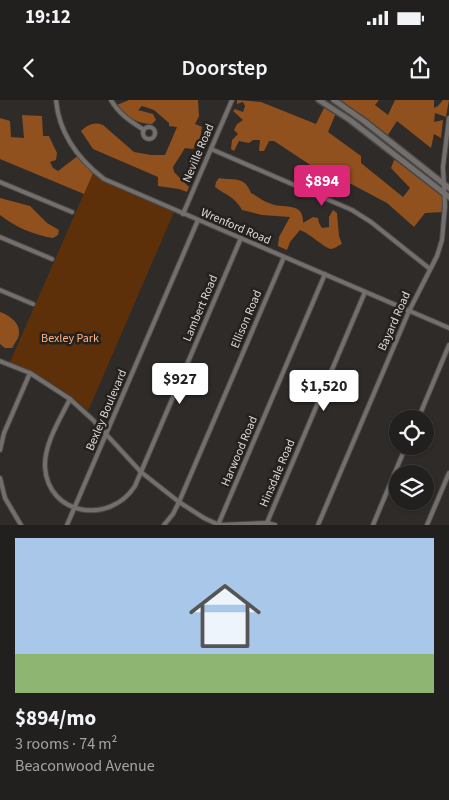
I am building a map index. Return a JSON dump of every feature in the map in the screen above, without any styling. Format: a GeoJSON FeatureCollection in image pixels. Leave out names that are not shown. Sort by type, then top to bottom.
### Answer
{"type":"FeatureCollection","features":[{"type":"Feature","properties":{"kind":"street","name":"Wrenford Road"},"geometry":{"type":"LineString","coordinates":[[56,100],[62,129],[70,145],[92,170],[114,184],[449,328]]}},
{"type":"Feature","properties":{"kind":"street"},"geometry":{"type":"LineString","coordinates":[[111,100],[117,110],[144,130]]}},
{"type":"Feature","properties":{"kind":"street","name":"Neville Road"},"geometry":{"type":"LineString","coordinates":[[183,214],[232,100]]}},
{"type":"Feature","properties":{"kind":"street"},"geometry":{"type":"LineString","coordinates":[[319,100],[350,120],[449,197]]}},
{"type":"Feature","properties":{"kind":"street"},"geometry":{"type":"LineString","coordinates":[[334,100],[446,183],[449,188]]}},
{"type":"Feature","properties":{"kind":"street","name":"Bayard Road"},"geometry":{"type":"LineString","coordinates":[[318,525],[408,311],[437,256],[444,227],[444,193],[446,183],[444,151],[449,118]]}},
{"type":"Feature","properties":{"kind":"street"},"geometry":{"type":"LineString","coordinates":[[211,149],[352,210],[371,222],[430,269]]}},
{"type":"Feature","properties":{"kind":"street"},"geometry":{"type":"LineString","coordinates":[[0,182],[72,212]]}},
{"type":"Feature","properties":{"kind":"street","name":"Bexley Boulevard"},"geometry":{"type":"LineString","coordinates":[[67,525],[198,220]]}},
{"type":"Feature","properties":{"kind":"street"},"geometry":{"type":"LineString","coordinates":[[0,237],[52,259]]}},
{"type":"Feature","properties":{"kind":"street","name":"Lambert Road"},"geometry":{"type":"LineString","coordinates":[[74,508],[93,512],[108,510],[124,500],[132,491],[242,238]]}},
{"type":"Feature","properties":{"kind":"street","name":"Ellison Road"},"geometry":{"type":"LineString","coordinates":[[164,525],[179,502],[284,257]]}},
{"type":"Feature","properties":{"kind":"street","name":"Harwood Road"},"geometry":{"type":"LineString","coordinates":[[218,525],[325,274]]}},
{"type":"Feature","properties":{"kind":"street"},"geometry":{"type":"LineString","coordinates":[[0,290],[34,304]]}},
{"type":"Feature","properties":{"kind":"street","name":"Hinsdale Road"},"geometry":{"type":"LineString","coordinates":[[266,524],[366,292]]}},
{"type":"Feature","properties":{"kind":"street"},"geometry":{"type":"LineString","coordinates":[[422,410],[449,345]]}},
{"type":"Feature","properties":{"kind":"street"},"geometry":{"type":"LineString","coordinates":[[0,361],[30,373],[70,399],[84,411],[141,472],[179,502],[204,518],[218,525],[275,525]]}},
{"type":"Feature","properties":{"kind":"street"},"geometry":{"type":"LineString","coordinates":[[0,450],[2,432],[30,373]]}},
{"type":"Feature","properties":{"kind":"street"},"geometry":{"type":"LineString","coordinates":[[70,399],[47,450],[45,468],[50,485],[56,494],[74,508]]}},
{"type":"Feature","properties":{"kind":"street"},"geometry":{"type":"LineString","coordinates":[[373,525],[402,455]]}},
{"type":"Feature","properties":{"kind":"street"},"geometry":{"type":"LineString","coordinates":[[427,525],[449,472]]}},
{"type":"Feature","properties":{"kind":"street"},"geometry":{"type":"LineString","coordinates":[[0,478],[1,489],[21,525]]}},
{"type":"Feature","properties":{"kind":"green space","name":"Bexley Park"},"geometry":{"type":"Polygon","coordinates":[[[93,173],[113,186],[174,212],[88,411],[61,389],[10,362],[93,173]]]}},
{"type":"Feature","properties":{"kind":"shaded area"},"geometry":{"type":"Polygon","coordinates":[[[129,100],[198,100],[199,116],[195,124],[202,127],[200,139],[193,149],[185,148],[173,167],[174,172],[189,187],[187,192],[158,186],[158,177],[93,149],[81,131],[91,124],[97,123],[103,125],[134,152],[165,155],[177,127],[169,126],[169,123],[154,110],[142,106],[138,110],[153,114],[156,120],[152,124],[132,119],[117,105],[129,100]]]}},
{"type":"Feature","properties":{"kind":"shaded area"},"geometry":{"type":"Polygon","coordinates":[[[237,100],[261,102],[316,124],[325,106],[336,113],[328,132],[361,156],[361,163],[403,197],[410,188],[391,168],[394,160],[402,163],[444,193],[444,212],[425,213],[414,227],[387,203],[338,177],[321,172],[274,141],[269,141],[264,151],[259,151],[260,140],[253,140],[249,143],[239,141],[234,151],[231,149],[232,140],[238,134],[234,130],[237,124],[243,120],[233,111],[235,109],[243,112],[245,106],[243,102],[237,104],[237,100]]]}},
{"type":"Feature","properties":{"kind":"shaded area"},"geometry":{"type":"Polygon","coordinates":[[[334,100],[379,100],[375,105],[388,115],[395,100],[434,100],[434,108],[443,100],[449,100],[446,117],[435,113],[434,122],[443,120],[441,138],[434,134],[431,148],[397,121],[386,138],[334,100]]]}},
{"type":"Feature","properties":{"kind":"shaded area"},"geometry":{"type":"Polygon","coordinates":[[[22,115],[42,116],[43,136],[49,136],[57,153],[56,160],[50,162],[53,168],[58,171],[79,155],[94,171],[84,194],[0,159],[0,118],[10,121],[11,137],[24,138],[22,115]]]}},
{"type":"Feature","properties":{"kind":"shaded area"},"geometry":{"type":"Polygon","coordinates":[[[219,178],[242,181],[251,193],[264,201],[274,205],[296,208],[300,211],[303,223],[313,217],[318,218],[322,228],[329,227],[329,217],[333,210],[337,213],[339,236],[342,244],[332,249],[329,248],[300,230],[290,242],[287,250],[278,246],[279,237],[290,217],[262,215],[242,210],[233,199],[215,187],[219,178]]]}},
{"type":"Feature","properties":{"kind":"shaded area"},"geometry":{"type":"Polygon","coordinates":[[[0,198],[30,206],[47,223],[59,230],[58,235],[53,238],[46,237],[32,233],[12,223],[0,215],[0,198]]]}},
{"type":"Feature","properties":{"kind":"shaded area"},"geometry":{"type":"Polygon","coordinates":[[[0,312],[18,325],[18,337],[12,348],[5,348],[0,344],[0,312]]]}}]}
